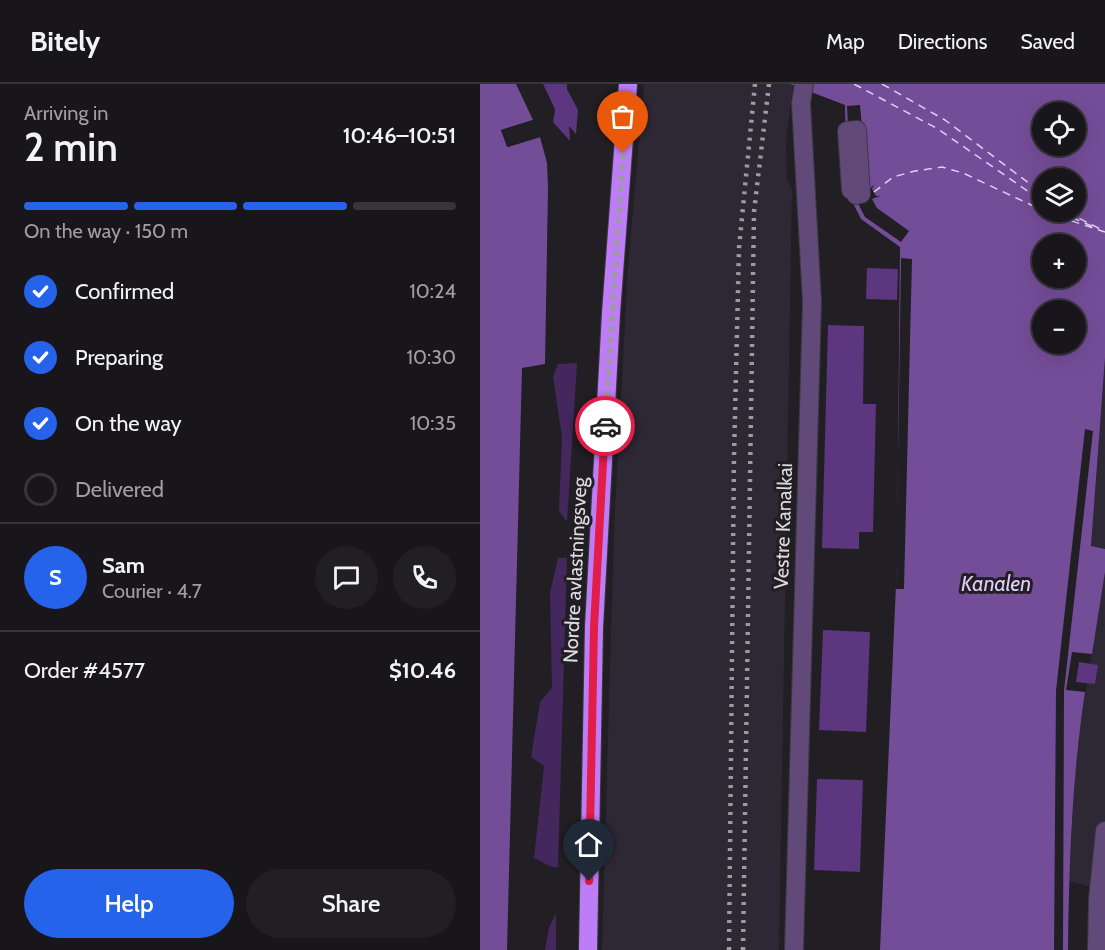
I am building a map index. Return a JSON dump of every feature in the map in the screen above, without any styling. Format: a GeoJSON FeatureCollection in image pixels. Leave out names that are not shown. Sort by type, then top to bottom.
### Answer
{"type":"FeatureCollection","features":[{"type":"Feature","properties":{"kind":"highway","name":"Nordre avlastningsveg"},"geometry":{"type":"LineString","coordinates":[[588,950],[594,627],[611,324],[628,84]]}},
{"type":"Feature","properties":{"kind":"street","name":"Vestre Kanalkai"},"geometry":{"type":"LineString","coordinates":[[794,950],[812,302],[801,103],[804,84]]}},
{"type":"Feature","properties":{"kind":"street"},"geometry":{"type":"LineString","coordinates":[[857,130],[861,194],[856,195],[852,135],[855,190],[851,190],[847,131],[857,130]]}},
{"type":"Feature","properties":{"kind":"street"},"geometry":{"type":"LineString","coordinates":[[1097,950],[1098,900],[1105,831]]}},
{"type":"Feature","properties":{"kind":"shaded area"},"geometry":{"type":"Polygon","coordinates":[[[644,84],[793,84],[786,142],[787,179],[792,190],[779,950],[602,950],[614,526],[628,267],[644,84]]]}},
{"type":"Feature","properties":{"kind":"shaded area"},"geometry":{"type":"Polygon","coordinates":[[[1105,358],[1105,549],[1091,547],[1105,358]]]}},
{"type":"Feature","properties":{"kind":"shaded area"},"geometry":{"type":"Polygon","coordinates":[[[577,363],[567,522],[559,511],[562,437],[553,377],[558,364],[577,363]]]}},
{"type":"Feature","properties":{"kind":"shaded area"},"geometry":{"type":"Polygon","coordinates":[[[558,558],[567,558],[558,867],[552,867],[534,858],[544,766],[531,757],[540,702],[552,688],[550,593],[558,558]]]}},
{"type":"Feature","properties":{"kind":"shaded area"},"geometry":{"type":"Polygon","coordinates":[[[1105,572],[1105,891],[1069,881],[1076,750],[1105,572]]]}},
{"type":"Feature","properties":{"kind":"shaded area"},"geometry":{"type":"Polygon","coordinates":[[[556,914],[556,950],[545,950],[549,927],[556,914]]]}},
{"type":"Feature","properties":{"kind":"water"},"geometry":{"type":"Polygon","coordinates":[[[480,84],[516,84],[533,120],[501,130],[508,147],[540,137],[547,163],[548,188],[545,364],[522,368],[507,950],[480,950],[480,84]]]}},
{"type":"Feature","properties":{"kind":"water","name":"Kanalen"},"geometry":{"type":"Polygon","coordinates":[[[790,84],[1105,84],[1105,358],[1091,546],[1105,549],[1105,572],[1092,654],[1072,652],[1066,690],[1085,692],[1072,821],[1068,950],[880,950],[897,562],[900,247],[861,219],[847,191],[845,105],[790,84]]]}},
{"type":"Feature","properties":{"kind":"pier"},"geometry":{"type":"Polygon","coordinates":[[[860,105],[868,190],[874,185],[872,189],[876,196],[880,196],[872,199],[877,208],[909,231],[901,242],[865,217],[851,190],[847,106],[860,105]]]}},
{"type":"Feature","properties":{"kind":"pier"},"geometry":{"type":"Polygon","coordinates":[[[533,120],[535,123],[505,132],[509,144],[539,134],[540,137],[507,147],[501,130],[533,120]]]}},
{"type":"Feature","properties":{"kind":"pier"},"geometry":{"type":"Polygon","coordinates":[[[901,258],[912,259],[904,589],[896,589],[901,258]]]}},
{"type":"Feature","properties":{"kind":"pier"},"geometry":{"type":"Polygon","coordinates":[[[1085,429],[1093,431],[1064,691],[1063,950],[1054,950],[1056,691],[1085,429]]]}},
{"type":"Feature","properties":{"kind":"building"},"geometry":{"type":"Polygon","coordinates":[[[543,84],[567,84],[567,89],[578,110],[576,134],[569,126],[570,141],[553,122],[555,109],[543,84]]]}},
{"type":"Feature","properties":{"kind":"building"},"geometry":{"type":"Polygon","coordinates":[[[867,268],[898,269],[897,300],[866,299],[867,268]]]}},
{"type":"Feature","properties":{"kind":"building"},"geometry":{"type":"Polygon","coordinates":[[[828,325],[864,326],[863,404],[876,404],[873,532],[859,532],[859,549],[822,548],[828,325]]]}},
{"type":"Feature","properties":{"kind":"building"},"geometry":{"type":"Polygon","coordinates":[[[823,630],[870,632],[866,732],[819,730],[823,630]]]}},
{"type":"Feature","properties":{"kind":"building"},"geometry":{"type":"Polygon","coordinates":[[[1079,662],[1098,665],[1095,684],[1076,682],[1079,662]]]}},
{"type":"Feature","properties":{"kind":"building"},"geometry":{"type":"Polygon","coordinates":[[[817,779],[863,780],[860,872],[814,870],[817,779]]]}},
{"type":"Feature","properties":{"kind":"ferry route"},"geometry":{"type":"LineString","coordinates":[[854,84],[938,129],[1032,194]]}},
{"type":"Feature","properties":{"kind":"ferry route"},"geometry":{"type":"LineString","coordinates":[[882,84],[945,120],[1032,185]]}},
{"type":"Feature","properties":{"kind":"ferry route"},"geometry":{"type":"LineString","coordinates":[[874,192],[893,177],[942,167],[963,173],[1032,205]]}},
{"type":"Feature","properties":{"kind":"ferry route"},"geometry":{"type":"LineString","coordinates":[[1075,222],[1105,232]]}},
{"type":"Feature","properties":{"kind":"ferry route"},"geometry":{"type":"LineString","coordinates":[[1083,222],[1099,229]]}},
{"type":"Feature","properties":{"kind":"ferry route"},"geometry":{"type":"LineString","coordinates":[[1086,222],[1104,231]]}},
{"type":"Feature","properties":{"kind":"railway"},"geometry":{"type":"LineString","coordinates":[[729,950],[734,457],[739,248],[755,84]]}},
{"type":"Feature","properties":{"kind":"railway"},"geometry":{"type":"LineString","coordinates":[[743,950],[754,212],[769,84]]}},
{"type":"Feature","properties":{"kind":"way so far"},"geometry":{"type":"LineString","coordinates":[[605,426],[623,153]]}},
{"type":"Feature","properties":{"kind":"route"},"geometry":{"type":"LineString","coordinates":[[589,881],[594,627],[605,426]]}}]}
